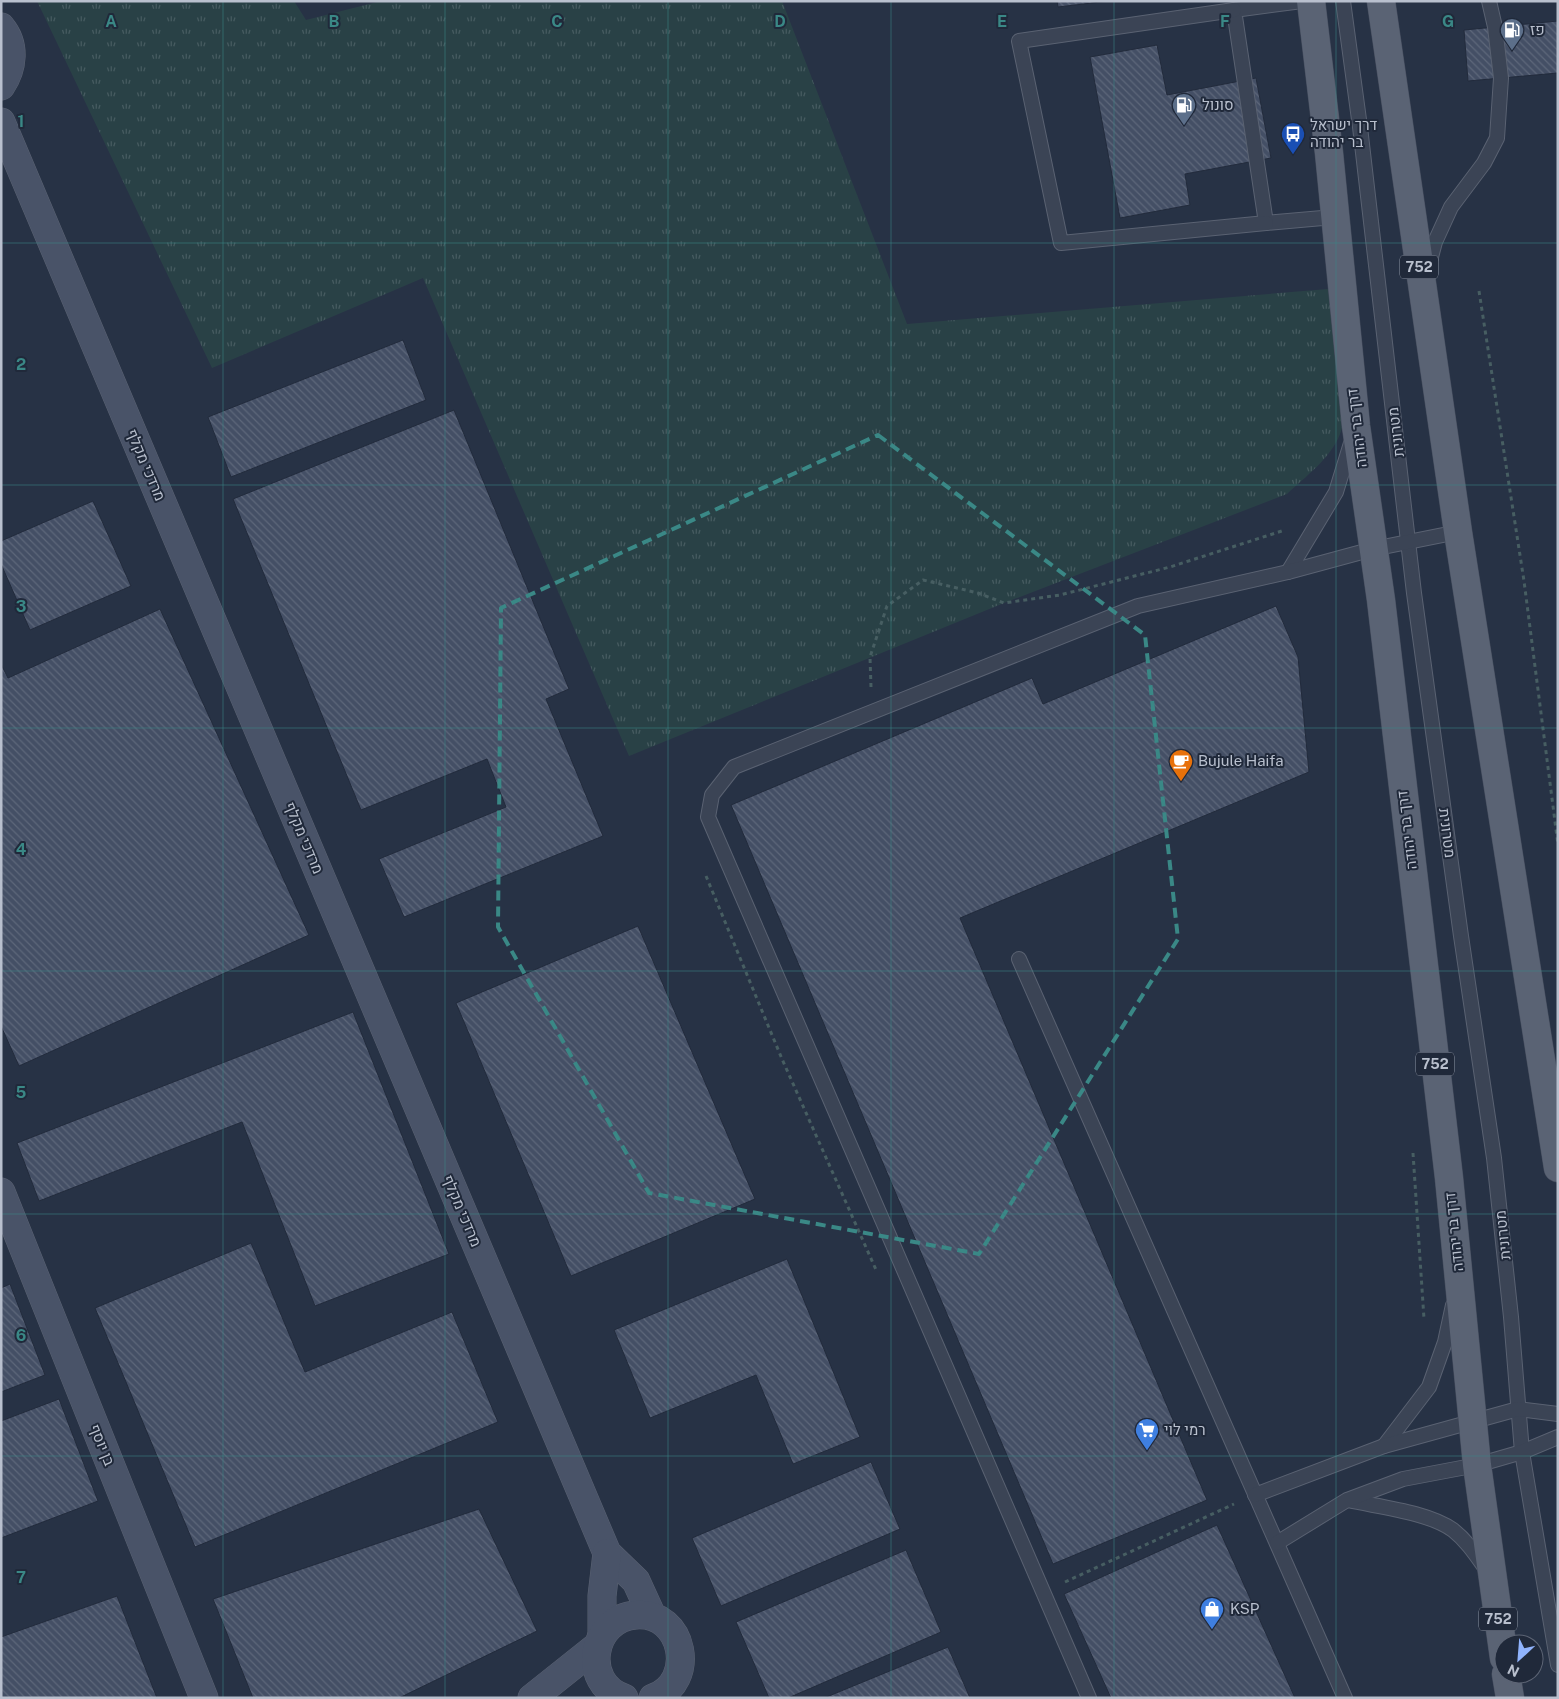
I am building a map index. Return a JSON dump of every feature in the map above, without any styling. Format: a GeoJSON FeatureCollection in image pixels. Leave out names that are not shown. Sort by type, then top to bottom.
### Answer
{"type":"FeatureCollection","features":[{"type":"Feature","properties":{"kind":"main road","name":"דרך בר יהודה"},"geometry":{"type":"LineString","coordinates":[[1311,1],[1329,153],[1356,426],[1381,600],[1458,1270],[1477,1465],[1501,1634]]}},
{"type":"Feature","properties":{"kind":"main road","name":"752"},"geometry":{"type":"LineString","coordinates":[[1381,1],[1458,532],[1558,1168]]}},
{"type":"Feature","properties":{"kind":"main road"},"geometry":{"type":"LineString","coordinates":[[1508,1684],[1510,1698]]}},
{"type":"Feature","properties":{"kind":"street"},"geometry":{"type":"LineString","coordinates":[[1,28],[10,43],[12,58],[9,73],[1,86]]}},
{"type":"Feature","properties":{"kind":"street","name":"מרדכי מקלף"},"geometry":{"type":"LineString","coordinates":[[1,122],[607,1553],[636,1581],[652,1616]]}},
{"type":"Feature","properties":{"kind":"street","name":"בן יוסף"},"geometry":{"type":"LineString","coordinates":[[1,1192],[204,1698]]}},
{"type":"Feature","properties":{"kind":"street","name":"מרדכי מקלף"},"geometry":{"type":"LineString","coordinates":[[607,1553],[599,1641],[595,1661],[599,1675],[617,1697]]}},
{"type":"Feature","properties":{"kind":"street"},"geometry":{"type":"LineString","coordinates":[[532,1698],[599,1641],[611,1624],[623,1617],[637,1614],[652,1616],[664,1623],[674,1633],[680,1646],[682,1660],[681,1686],[671,1686],[653,1698]]}},
{"type":"Feature","properties":{"kind":"lane"},"geometry":{"type":"LineString","coordinates":[[1302,1],[1019,41],[1061,243],[1334,217]]}},
{"type":"Feature","properties":{"kind":"lane","name":"מטרונית"},"geometry":{"type":"LineString","coordinates":[[1343,1],[1360,127],[1414,593],[1494,1158],[1510,1307],[1522,1452],[1558,1665]]}},
{"type":"Feature","properties":{"kind":"lane"},"geometry":{"type":"LineString","coordinates":[[1422,290],[1434,242],[1451,207],[1484,163],[1497,138],[1501,78],[1495,27],[1489,1]]}},
{"type":"Feature","properties":{"kind":"lane"},"geometry":{"type":"LineString","coordinates":[[1234,10],[1266,223]]}},
{"type":"Feature","properties":{"kind":"lane"},"geometry":{"type":"LineString","coordinates":[[1288,572],[1336,492],[1356,426]]}},
{"type":"Feature","properties":{"kind":"lane"},"geometry":{"type":"LineString","coordinates":[[1089,1698],[708,817],[712,795],[734,767],[1138,606],[1288,572],[1373,549],[1458,532]]}},
{"type":"Feature","properties":{"kind":"lane"},"geometry":{"type":"LineString","coordinates":[[1019,959],[1345,1698]]}},
{"type":"Feature","properties":{"kind":"lane"},"geometry":{"type":"LineString","coordinates":[[1384,1446],[1429,1387],[1445,1342],[1458,1270]]}},
{"type":"Feature","properties":{"kind":"lane"},"geometry":{"type":"LineString","coordinates":[[1255,1495],[1384,1446],[1518,1409],[1558,1414]]}},
{"type":"Feature","properties":{"kind":"lane"},"geometry":{"type":"LineString","coordinates":[[1277,1543],[1347,1500],[1403,1479],[1477,1465],[1522,1452],[1558,1437]]}},
{"type":"Feature","properties":{"kind":"lane"},"geometry":{"type":"LineString","coordinates":[[1347,1500],[1415,1515],[1452,1529],[1467,1542],[1493,1579]]}},
{"type":"Feature","properties":{"kind":"path"},"geometry":{"type":"LineString","coordinates":[[1480,291],[1524,581],[1558,845]]}},
{"type":"Feature","properties":{"kind":"path"},"geometry":{"type":"LineString","coordinates":[[871,693],[870,658],[886,606],[923,580],[978,593],[1004,604],[1060,595],[1170,567],[1284,531],[1290,524]]}},
{"type":"Feature","properties":{"kind":"path"},"geometry":{"type":"LineString","coordinates":[[704,871],[782,1059],[879,1276]]}},
{"type":"Feature","properties":{"kind":"path"},"geometry":{"type":"LineString","coordinates":[[1043,1592],[1255,1495]]}},
{"type":"Feature","properties":{"kind":"highlighted area"},"geometry":{"type":"Polygon","coordinates":[[[878,435],[1145,635],[1178,939],[979,1254],[649,1193],[498,927],[501,608],[878,435]]]}},
{"type":"Feature","properties":{"kind":"green space"},"geometry":{"type":"Polygon","coordinates":[[[37,1],[294,1],[306,20],[381,1],[782,1],[907,324],[1328,289],[1338,342],[1343,383],[1343,420],[1340,434],[1324,459],[1287,494],[1004,603],[629,756],[423,278],[212,368],[37,1]]]}},
{"type":"Feature","properties":{"kind":"building"},"geometry":{"type":"Polygon","coordinates":[[[1057,1],[1109,1],[1058,7],[1057,1]]]}},
{"type":"Feature","properties":{"kind":"building","name":"פז"},"geometry":{"type":"Polygon","coordinates":[[[1558,21],[1558,73],[1468,81],[1464,30],[1558,21]]]}},
{"type":"Feature","properties":{"kind":"building","name":"סונול"},"geometry":{"type":"Polygon","coordinates":[[[1157,45],[1167,95],[1256,78],[1271,158],[1185,174],[1190,205],[1120,218],[1090,57],[1157,45]]]}},
{"type":"Feature","properties":{"kind":"building"},"geometry":{"type":"Polygon","coordinates":[[[403,340],[426,400],[231,477],[208,417],[403,340]]]}},
{"type":"Feature","properties":{"kind":"building"},"geometry":{"type":"Polygon","coordinates":[[[454,410],[569,689],[546,699],[603,836],[404,917],[379,859],[506,807],[487,759],[361,810],[233,499],[454,410]]]}},
{"type":"Feature","properties":{"kind":"building"},"geometry":{"type":"Polygon","coordinates":[[[93,501],[131,586],[30,630],[1,564],[1,541],[93,501]]]}},
{"type":"Feature","properties":{"kind":"building"},"geometry":{"type":"Polygon","coordinates":[[[1276,606],[1298,657],[1309,772],[960,918],[1207,1500],[1053,1564],[731,805],[1032,678],[1043,704],[1276,606]]]}},
{"type":"Feature","properties":{"kind":"building"},"geometry":{"type":"Polygon","coordinates":[[[160,609],[309,935],[19,1066],[1,1026],[1,664],[8,678],[160,609]]]}},
{"type":"Feature","properties":{"kind":"building"},"geometry":{"type":"Polygon","coordinates":[[[638,926],[755,1199],[571,1276],[456,1003],[638,926]]]}},
{"type":"Feature","properties":{"kind":"building"},"geometry":{"type":"Polygon","coordinates":[[[353,1012],[449,1254],[315,1306],[242,1122],[39,1201],[17,1143],[353,1012]]]}},
{"type":"Feature","properties":{"kind":"building"},"geometry":{"type":"Polygon","coordinates":[[[251,1243],[305,1372],[452,1312],[498,1422],[195,1547],[95,1308],[251,1243]]]}},
{"type":"Feature","properties":{"kind":"building"},"geometry":{"type":"Polygon","coordinates":[[[787,1259],[860,1437],[793,1464],[756,1375],[650,1418],[614,1330],[787,1259]]]}},
{"type":"Feature","properties":{"kind":"building"},"geometry":{"type":"Polygon","coordinates":[[[10,1284],[45,1375],[1,1392],[1,1288],[10,1284]]]}},
{"type":"Feature","properties":{"kind":"building"},"geometry":{"type":"Polygon","coordinates":[[[59,1399],[98,1501],[1,1538],[1,1421],[59,1399]]]}},
{"type":"Feature","properties":{"kind":"building"},"geometry":{"type":"Polygon","coordinates":[[[871,1462],[900,1529],[721,1606],[692,1538],[871,1462]]]}},
{"type":"Feature","properties":{"kind":"building"},"geometry":{"type":"Polygon","coordinates":[[[479,1509],[537,1631],[399,1698],[253,1698],[213,1599],[479,1509]]]}},
{"type":"Feature","properties":{"kind":"building"},"geometry":{"type":"Polygon","coordinates":[[[1217,1525],[1295,1698],[1111,1698],[1064,1594],[1217,1525]]]}},
{"type":"Feature","properties":{"kind":"building"},"geometry":{"type":"Polygon","coordinates":[[[906,1550],[941,1632],[788,1698],[769,1698],[736,1622],[906,1550]]]}},
{"type":"Feature","properties":{"kind":"building"},"geometry":{"type":"Polygon","coordinates":[[[117,1596],[157,1698],[1,1698],[1,1637],[117,1596]]]}},
{"type":"Feature","properties":{"kind":"building"},"geometry":{"type":"Polygon","coordinates":[[[948,1647],[970,1698],[824,1698],[948,1647]]]}},
{"type":"Feature","properties":{"kind":"place","name":"פז"},"geometry":{"type":"Point","coordinates":[1512,51]}},
{"type":"Feature","properties":{"kind":"place","name":"סונול"},"geometry":{"type":"Point","coordinates":[1184,126]}},
{"type":"Feature","properties":{"kind":"place","name":"דרך ישראל בר יהודה"},"geometry":{"type":"Point","coordinates":[1293,155]}},
{"type":"Feature","properties":{"kind":"place","name":"Bujule Haifa"},"geometry":{"type":"Point","coordinates":[1181,782]}},
{"type":"Feature","properties":{"kind":"place","name":"רמי לוי"},"geometry":{"type":"Point","coordinates":[1147,1451]}},
{"type":"Feature","properties":{"kind":"place","name":"KSP"},"geometry":{"type":"Point","coordinates":[1212,1630]}}]}
